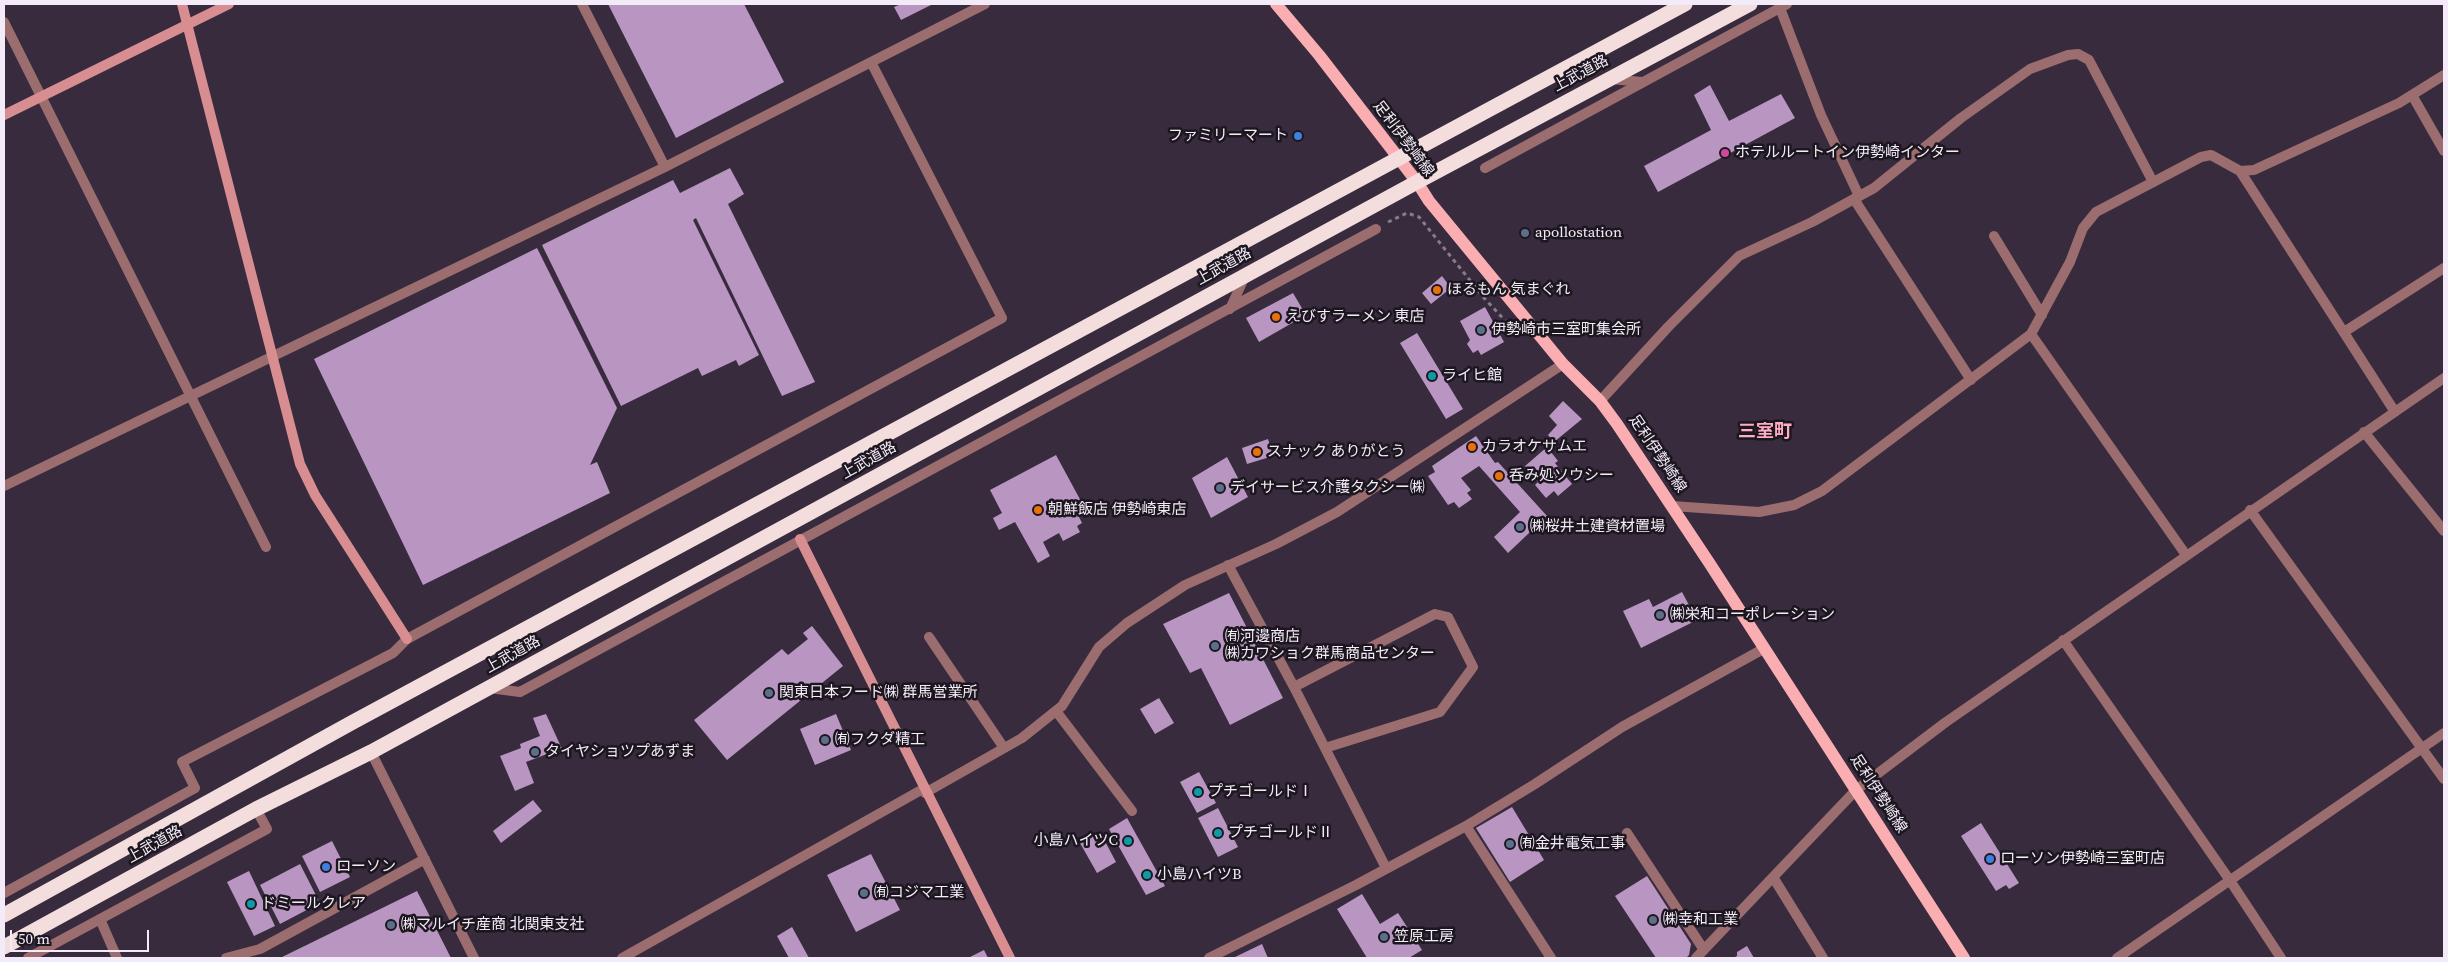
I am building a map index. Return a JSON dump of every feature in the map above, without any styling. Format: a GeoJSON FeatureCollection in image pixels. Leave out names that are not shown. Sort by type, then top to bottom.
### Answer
{"type":"FeatureCollection","features":[{"type":"Feature","properties":{"kind":"highway","name":"上武道路"},"geometry":{"type":"LineString","coordinates":[[4,915],[353,722],[1685,4]]}},
{"type":"Feature","properties":{"kind":"highway","name":"上武道路"},"geometry":{"type":"LineString","coordinates":[[4,947],[256,809],[371,752],[1245,275],[1750,4]]}},
{"type":"Feature","properties":{"kind":"main road","name":"足利伊勢崎線"},"geometry":{"type":"LineString","coordinates":[[1276,4],[1319,55],[1398,160],[1417,182],[1429,201],[1564,364],[1600,401],[1672,506],[1765,648],[1964,958]]}},
{"type":"Feature","properties":{"kind":"street"},"geometry":{"type":"LineString","coordinates":[[182,4],[271,357],[300,464],[315,496],[407,639]]}},
{"type":"Feature","properties":{"kind":"street"},"geometry":{"type":"LineString","coordinates":[[4,115],[229,4]]}},
{"type":"Feature","properties":{"kind":"street"},"geometry":{"type":"LineString","coordinates":[[582,4],[665,166]]}},
{"type":"Feature","properties":{"kind":"street"},"geometry":{"type":"LineString","coordinates":[[4,486],[665,166],[985,4]]}},
{"type":"Feature","properties":{"kind":"street"},"geometry":{"type":"LineString","coordinates":[[1485,168],[1784,6],[1821,115],[1856,197],[1971,380]]}},
{"type":"Feature","properties":{"kind":"street"},"geometry":{"type":"LineString","coordinates":[[4,22],[266,548]]}},
{"type":"Feature","properties":{"kind":"street"},"geometry":{"type":"LineString","coordinates":[[1600,401],[1669,326],[1738,256],[1812,222],[1874,188],[1960,118],[2030,69],[2068,55],[2078,54],[2089,60],[2154,182]]}},
{"type":"Feature","properties":{"kind":"street"},"geometry":{"type":"LineString","coordinates":[[4,893],[195,788],[182,762],[393,653],[407,639],[1002,318],[871,62]]}},
{"type":"Feature","properties":{"kind":"street"},"geometry":{"type":"LineString","coordinates":[[2240,171],[2254,170],[2412,95],[2444,75]]}},
{"type":"Feature","properties":{"kind":"street"},"geometry":{"type":"LineString","coordinates":[[1609,79],[1642,82]]}},
{"type":"Feature","properties":{"kind":"street"},"geometry":{"type":"LineString","coordinates":[[2412,95],[2444,151]]}},
{"type":"Feature","properties":{"kind":"street"},"geometry":{"type":"LineString","coordinates":[[1672,506],[1759,512],[1794,505],[1822,491],[2031,334],[2042,316],[2089,218],[2096,212],[2200,157],[2211,155],[2240,171],[2395,412]]}},
{"type":"Feature","properties":{"kind":"street"},"geometry":{"type":"LineString","coordinates":[[488,688],[520,692],[1230,309],[1380,226]]}},
{"type":"Feature","properties":{"kind":"street"},"geometry":{"type":"LineString","coordinates":[[1994,236],[2042,316]]}},
{"type":"Feature","properties":{"kind":"street"},"geometry":{"type":"LineString","coordinates":[[2344,332],[2444,268]]}},
{"type":"Feature","properties":{"kind":"street"},"geometry":{"type":"LineString","coordinates":[[1230,309],[1245,275]]}},
{"type":"Feature","properties":{"kind":"street"},"geometry":{"type":"LineString","coordinates":[[2031,334],[2186,555]]}},
{"type":"Feature","properties":{"kind":"street"},"geometry":{"type":"LineString","coordinates":[[622,958],[1022,738],[1062,706],[1099,647],[1127,623],[1185,585],[1276,544],[1337,512],[1564,364]]}},
{"type":"Feature","properties":{"kind":"street"},"geometry":{"type":"LineString","coordinates":[[1696,958],[1856,790],[1946,722],[2250,510],[2444,378]]}},
{"type":"Feature","properties":{"kind":"street"},"geometry":{"type":"LineString","coordinates":[[2364,432],[2444,531]]}},
{"type":"Feature","properties":{"kind":"street"},"geometry":{"type":"LineString","coordinates":[[2250,510],[2444,779]]}},
{"type":"Feature","properties":{"kind":"street"},"geometry":{"type":"LineString","coordinates":[[800,540],[924,791],[1010,958]]}},
{"type":"Feature","properties":{"kind":"street"},"geometry":{"type":"LineString","coordinates":[[1228,565],[1294,687],[1386,868]]}},
{"type":"Feature","properties":{"kind":"street"},"geometry":{"type":"LineString","coordinates":[[1294,687],[1435,614],[1448,617],[1473,667],[1440,712],[1325,748]]}},
{"type":"Feature","properties":{"kind":"street"},"geometry":{"type":"LineString","coordinates":[[928,637],[1004,748]]}},
{"type":"Feature","properties":{"kind":"street"},"geometry":{"type":"LineString","coordinates":[[2064,640],[2231,882],[2281,958]]}},
{"type":"Feature","properties":{"kind":"street"},"geometry":{"type":"LineString","coordinates":[[1209,958],[1466,826],[1536,784],[1622,726],[1765,648]]}},
{"type":"Feature","properties":{"kind":"street"},"geometry":{"type":"LineString","coordinates":[[1056,711],[1132,810]]}},
{"type":"Feature","properties":{"kind":"street"},"geometry":{"type":"LineString","coordinates":[[2118,958],[2231,882],[2444,733]]}},
{"type":"Feature","properties":{"kind":"street"},"geometry":{"type":"LineString","coordinates":[[371,752],[474,958]]}},
{"type":"Feature","properties":{"kind":"street"},"geometry":{"type":"LineString","coordinates":[[28,958],[267,829],[256,809]]}},
{"type":"Feature","properties":{"kind":"street"},"geometry":{"type":"LineString","coordinates":[[1466,826],[1551,958]]}},
{"type":"Feature","properties":{"kind":"street"},"geometry":{"type":"LineString","coordinates":[[1627,833],[1704,950]]}},
{"type":"Feature","properties":{"kind":"street"},"geometry":{"type":"LineString","coordinates":[[226,958],[260,949],[425,859]]}},
{"type":"Feature","properties":{"kind":"street"},"geometry":{"type":"LineString","coordinates":[[1773,877],[1823,958]]}},
{"type":"Feature","properties":{"kind":"street"},"geometry":{"type":"LineString","coordinates":[[100,919],[117,958]]}},
{"type":"Feature","properties":{"kind":"path"},"geometry":{"type":"LineString","coordinates":[[1380,226],[1407,214],[1419,217],[1485,299],[1516,333]]}},
{"type":"Feature","properties":{"kind":"building"},"geometry":{"type":"Polygon","coordinates":[[[608,4],[744,4],[784,82],[676,138],[608,4]]]}},
{"type":"Feature","properties":{"kind":"building"},"geometry":{"type":"Polygon","coordinates":[[[901,4],[933,4],[901,20],[894,7],[901,4]]]}},
{"type":"Feature","properties":{"kind":"building"},"geometry":{"type":"Polygon","coordinates":[[[1710,85],[1729,121],[1781,94],[1795,118],[1658,192],[1644,166],[1711,130],[1694,95],[1710,85]]]}},
{"type":"Feature","properties":{"kind":"building"},"geometry":{"type":"Polygon","coordinates":[[[730,168],[744,194],[728,204],[815,382],[782,396],[696,218],[693,220],[759,355],[739,366],[736,360],[702,376],[698,368],[621,406],[542,245],[673,180],[680,193],[730,168]]]}},
{"type":"Feature","properties":{"kind":"building"},"geometry":{"type":"Polygon","coordinates":[[[537,248],[617,408],[590,465],[597,462],[610,493],[423,585],[314,359],[537,248]]]}},
{"type":"Feature","properties":{"kind":"building","name":"ほるもん 気まぐれ"},"geometry":{"type":"Polygon","coordinates":[[[1442,276],[1451,288],[1431,304],[1422,293],[1442,276]]]}},
{"type":"Feature","properties":{"kind":"building","name":"えびすラーメン 東店"},"geometry":{"type":"Polygon","coordinates":[[[1293,293],[1306,315],[1259,342],[1246,318],[1293,293]]]}},
{"type":"Feature","properties":{"kind":"building","name":"伊勢崎市三室町集会所"},"geometry":{"type":"Polygon","coordinates":[[[1485,307],[1504,342],[1481,355],[1478,350],[1473,353],[1467,344],[1470,340],[1460,321],[1485,307]]]}},
{"type":"Feature","properties":{"kind":"building","name":"ライヒ館"},"geometry":{"type":"Polygon","coordinates":[[[1417,333],[1463,409],[1446,419],[1400,343],[1417,333]]]}},
{"type":"Feature","properties":{"kind":"building"},"geometry":{"type":"Polygon","coordinates":[[[1563,401],[1582,419],[1554,442],[1548,435],[1557,425],[1549,416],[1563,401]]]}},
{"type":"Feature","properties":{"kind":"building"},"geometry":{"type":"Polygon","coordinates":[[[1476,436],[1495,463],[1498,462],[1547,516],[1508,553],[1494,537],[1520,512],[1479,466],[1461,478],[1471,490],[1467,493],[1472,499],[1459,508],[1454,502],[1448,505],[1428,476],[1435,472],[1432,466],[1476,436]]]}},
{"type":"Feature","properties":{"kind":"building","name":"スナック ありがとう"},"geometry":{"type":"Polygon","coordinates":[[[1268,439],[1273,456],[1247,464],[1242,448],[1268,439]]]}},
{"type":"Feature","properties":{"kind":"building"},"geometry":{"type":"Polygon","coordinates":[[[1547,447],[1558,461],[1555,463],[1572,484],[1558,496],[1554,491],[1546,498],[1535,485],[1538,482],[1525,466],[1547,447]]]}},
{"type":"Feature","properties":{"kind":"building","name":"朝鮮飯店 伊勢崎東店"},"geometry":{"type":"Polygon","coordinates":[[[1056,455],[1082,503],[1074,507],[1082,523],[1077,526],[1080,532],[1063,541],[1059,533],[1043,542],[1050,556],[1038,563],[1015,522],[999,530],[993,518],[1002,513],[990,490],[1056,455]]]}},
{"type":"Feature","properties":{"kind":"building","name":"デイサービス介護タクシー㈱"},"geometry":{"type":"Polygon","coordinates":[[[1227,457],[1248,497],[1211,518],[1192,478],[1227,457]]]}},
{"type":"Feature","properties":{"kind":"building","name":"㈱栄和コーポレーション"},"geometry":{"type":"Polygon","coordinates":[[[1682,592],[1697,620],[1641,648],[1623,611],[1649,599],[1653,607],[1682,592]]]}},
{"type":"Feature","properties":{"kind":"building","name":"㈲河邊商店 ㈱カワショク群馬商品センター"},"geometry":{"type":"Polygon","coordinates":[[[1229,593],[1283,698],[1230,725],[1201,668],[1190,673],[1163,624],[1229,593]]]}},
{"type":"Feature","properties":{"kind":"building","name":"関東日本フード㈱ 群馬営業所"},"geometry":{"type":"Polygon","coordinates":[[[812,626],[843,666],[727,760],[694,720],[782,649],[788,655],[808,639],[803,633],[812,626]]]}},
{"type":"Feature","properties":{"kind":"building"},"geometry":{"type":"Polygon","coordinates":[[[1159,698],[1174,723],[1155,734],[1140,709],[1159,698]]]}},
{"type":"Feature","properties":{"kind":"building","name":"タイヤショツプあずま"},"geometry":{"type":"Polygon","coordinates":[[[546,714],[563,751],[549,757],[547,754],[526,762],[534,783],[515,791],[500,756],[521,748],[520,744],[540,736],[533,718],[546,714]]]}},
{"type":"Feature","properties":{"kind":"building","name":"㈲フクダ精工"},"geometry":{"type":"Polygon","coordinates":[[[836,714],[851,750],[815,765],[800,729],[836,714]]]}},
{"type":"Feature","properties":{"kind":"building","name":"プチゴールドⅠ"},"geometry":{"type":"Polygon","coordinates":[[[1199,772],[1216,803],[1197,813],[1180,782],[1199,772]]]}},
{"type":"Feature","properties":{"kind":"building"},"geometry":{"type":"Polygon","coordinates":[[[533,800],[542,811],[501,843],[493,831],[533,800]]]}},
{"type":"Feature","properties":{"kind":"building","name":"㈲金井電気工事"},"geometry":{"type":"Polygon","coordinates":[[[1512,807],[1544,860],[1510,882],[1476,828],[1512,807]]]}},
{"type":"Feature","properties":{"kind":"building","name":"プチゴールドⅡ"},"geometry":{"type":"Polygon","coordinates":[[[1218,808],[1238,847],[1218,857],[1198,818],[1218,808]]]}},
{"type":"Feature","properties":{"kind":"building"},"geometry":{"type":"Polygon","coordinates":[[[1127,818],[1165,886],[1146,895],[1109,829],[1127,818]]]}},
{"type":"Feature","properties":{"kind":"building","name":"ローソン伊勢崎三室町店"},"geometry":{"type":"Polygon","coordinates":[[[1981,823],[2019,883],[2009,889],[2006,885],[1996,891],[1961,836],[1981,823]]]}},
{"type":"Feature","properties":{"kind":"building"},"geometry":{"type":"Polygon","coordinates":[[[1100,832],[1116,862],[1097,873],[1080,843],[1100,832]]]}},
{"type":"Feature","properties":{"kind":"building","name":"ローソン"},"geometry":{"type":"Polygon","coordinates":[[[332,841],[350,877],[320,892],[302,856],[332,841]]]}},
{"type":"Feature","properties":{"kind":"building","name":"㈲コジマ工業"},"geometry":{"type":"Polygon","coordinates":[[[871,854],[900,910],[856,932],[827,875],[871,854]]]}},
{"type":"Feature","properties":{"kind":"building"},"geometry":{"type":"Polygon","coordinates":[[[300,864],[320,903],[280,924],[260,885],[300,864]]]}},
{"type":"Feature","properties":{"kind":"building","name":"ドミールクレア"},"geometry":{"type":"Polygon","coordinates":[[[249,871],[275,926],[254,936],[227,882],[249,871]]]}},
{"type":"Feature","properties":{"kind":"building","name":"㈱幸和工業"},"geometry":{"type":"Polygon","coordinates":[[[1647,876],[1691,944],[1689,955],[1686,958],[1656,958],[1615,896],[1647,876]]]}},
{"type":"Feature","properties":{"kind":"building","name":"㈱マルイチ産商 北関東支社"},"geometry":{"type":"Polygon","coordinates":[[[417,891],[451,958],[280,958],[417,891]]]}},
{"type":"Feature","properties":{"kind":"building","name":"笠原工房"},"geometry":{"type":"Polygon","coordinates":[[[1362,894],[1380,924],[1398,913],[1422,950],[1409,958],[1367,958],[1337,909],[1362,894]]]}},
{"type":"Feature","properties":{"kind":"building"},"geometry":{"type":"Polygon","coordinates":[[[792,927],[809,958],[789,958],[777,936],[792,927]]]}},
{"type":"Feature","properties":{"kind":"building"},"geometry":{"type":"Polygon","coordinates":[[[1262,944],[1268,958],[1233,958],[1262,944]]]}},
{"type":"Feature","properties":{"kind":"building"},"geometry":{"type":"Polygon","coordinates":[[[1747,946],[1754,958],[1733,958],[1737,956],[1737,952],[1747,946]]]}},
{"type":"Feature","properties":{"kind":"building"},"geometry":{"type":"Polygon","coordinates":[[[984,950],[988,958],[968,958],[984,950]]]}},
{"type":"Feature","properties":{"kind":"place","name":"ファミリーマート"},"geometry":{"type":"Point","coordinates":[1298,136]}},
{"type":"Feature","properties":{"kind":"place","name":"ホテルルートイン伊勢崎インター"},"geometry":{"type":"Point","coordinates":[1725,153]}},
{"type":"Feature","properties":{"kind":"place","name":"apollostation"},"geometry":{"type":"Point","coordinates":[1525,233]}},
{"type":"Feature","properties":{"kind":"place","name":"ほるもん 気まぐれ"},"geometry":{"type":"Point","coordinates":[1437,290]}},
{"type":"Feature","properties":{"kind":"place","name":"えびすラーメン 東店"},"geometry":{"type":"Point","coordinates":[1276,317]}},
{"type":"Feature","properties":{"kind":"place","name":"伊勢崎市三室町集会所"},"geometry":{"type":"Point","coordinates":[1481,330]}},
{"type":"Feature","properties":{"kind":"place","name":"ライヒ館"},"geometry":{"type":"Point","coordinates":[1432,376]}},
{"type":"Feature","properties":{"kind":"place","name":"カラオケサムエ"},"geometry":{"type":"Point","coordinates":[1472,447]}},
{"type":"Feature","properties":{"kind":"place","name":"スナック ありがとう"},"geometry":{"type":"Point","coordinates":[1257,452]}},
{"type":"Feature","properties":{"kind":"place","name":"呑み処ソウシー"},"geometry":{"type":"Point","coordinates":[1499,476]}},
{"type":"Feature","properties":{"kind":"place","name":"デイサービス介護タクシー㈱"},"geometry":{"type":"Point","coordinates":[1220,488]}},
{"type":"Feature","properties":{"kind":"place","name":"朝鮮飯店 伊勢崎東店"},"geometry":{"type":"Point","coordinates":[1038,510]}},
{"type":"Feature","properties":{"kind":"place","name":"㈱桜井土建資材置場"},"geometry":{"type":"Point","coordinates":[1520,527]}},
{"type":"Feature","properties":{"kind":"place","name":"㈱栄和コーポレーション"},"geometry":{"type":"Point","coordinates":[1660,615]}},
{"type":"Feature","properties":{"kind":"place","name":"㈲河邊商店 ㈱カワショク群馬商品センター"},"geometry":{"type":"Point","coordinates":[1215,646]}},
{"type":"Feature","properties":{"kind":"place","name":"関東日本フード㈱ 群馬営業所"},"geometry":{"type":"Point","coordinates":[769,693]}},
{"type":"Feature","properties":{"kind":"place","name":"㈲フクダ精工"},"geometry":{"type":"Point","coordinates":[825,740]}},
{"type":"Feature","properties":{"kind":"place","name":"タイヤショツプあずま"},"geometry":{"type":"Point","coordinates":[535,752]}},
{"type":"Feature","properties":{"kind":"place","name":"プチゴールドⅠ"},"geometry":{"type":"Point","coordinates":[1198,792]}},
{"type":"Feature","properties":{"kind":"place","name":"プチゴールドⅡ"},"geometry":{"type":"Point","coordinates":[1218,833]}},
{"type":"Feature","properties":{"kind":"place","name":"小島ハイツC"},"geometry":{"type":"Point","coordinates":[1128,841]}},
{"type":"Feature","properties":{"kind":"place","name":"㈲金井電気工事"},"geometry":{"type":"Point","coordinates":[1510,844]}},
{"type":"Feature","properties":{"kind":"place","name":"ローソン伊勢崎三室町店"},"geometry":{"type":"Point","coordinates":[1990,859]}},
{"type":"Feature","properties":{"kind":"place","name":"ローソン"},"geometry":{"type":"Point","coordinates":[326,867]}},
{"type":"Feature","properties":{"kind":"place","name":"小島ハイツB"},"geometry":{"type":"Point","coordinates":[1147,875]}},
{"type":"Feature","properties":{"kind":"place","name":"㈲コジマ工業"},"geometry":{"type":"Point","coordinates":[864,893]}},
{"type":"Feature","properties":{"kind":"place","name":"ドミールクレア"},"geometry":{"type":"Point","coordinates":[251,904]}},
{"type":"Feature","properties":{"kind":"place","name":"㈱幸和工業"},"geometry":{"type":"Point","coordinates":[1653,920]}},
{"type":"Feature","properties":{"kind":"place","name":"㈱マルイチ産商 北関東支社"},"geometry":{"type":"Point","coordinates":[391,925]}},
{"type":"Feature","properties":{"kind":"place","name":"笠原工房"},"geometry":{"type":"Point","coordinates":[1384,937]}},
{"type":"Feature","properties":{"kind":"district","name":"三室町"},"geometry":{"type":"Point","coordinates":[1765,432]}}]}
